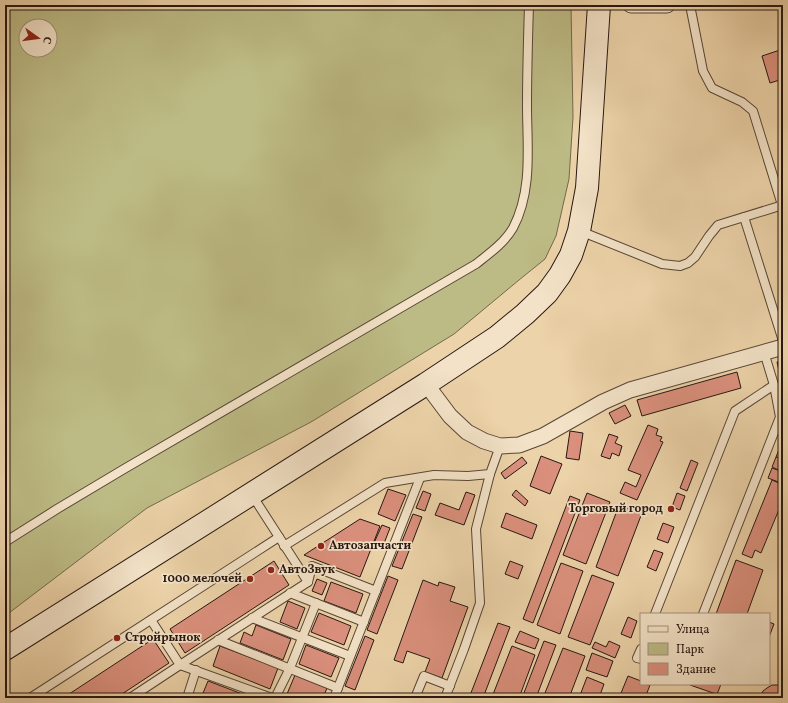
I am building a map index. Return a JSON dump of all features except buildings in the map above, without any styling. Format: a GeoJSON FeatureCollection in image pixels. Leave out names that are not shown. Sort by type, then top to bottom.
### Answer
{"type":"FeatureCollection","features":[{"type":"Feature","properties":{"kind":"main road"},"geometry":{"type":"LineString","coordinates":[[5,649],[426,384],[497,336],[525,314],[546,293],[560,275],[571,255],[579,231],[587,188],[599,5]]}},
{"type":"Feature","properties":{"kind":"street"},"geometry":{"type":"LineString","coordinates":[[631,5],[667,5]]}},
{"type":"Feature","properties":{"kind":"street"},"geometry":{"type":"LineString","coordinates":[[426,384],[450,416],[467,432],[484,442],[500,446],[519,445],[543,436],[603,402],[630,390],[783,346]]}},
{"type":"Feature","properties":{"kind":"lane"},"geometry":{"type":"LineString","coordinates":[[5,542],[124,469],[476,264],[498,246],[512,229],[526,190],[529,5]]}},
{"type":"Feature","properties":{"kind":"lane"},"geometry":{"type":"LineString","coordinates":[[579,231],[662,264],[680,266],[688,263],[695,257],[718,225],[782,205],[753,111],[742,102],[712,88],[703,71],[690,5]]}},
{"type":"Feature","properties":{"kind":"lane"},"geometry":{"type":"LineString","coordinates":[[744,217],[783,341]]}},
{"type":"Feature","properties":{"kind":"lane"},"geometry":{"type":"LineString","coordinates":[[702,613],[780,417],[774,384],[764,352]]}},
{"type":"Feature","properties":{"kind":"lane"},"geometry":{"type":"LineString","coordinates":[[655,613],[735,411],[774,384]]}},
{"type":"Feature","properties":{"kind":"lane"},"geometry":{"type":"LineString","coordinates":[[445,698],[480,603],[476,528],[490,474],[500,446]]}},
{"type":"Feature","properties":{"kind":"lane"},"geometry":{"type":"LineString","coordinates":[[284,546],[385,483],[434,475],[468,476],[490,474]]}},
{"type":"Feature","properties":{"kind":"lane"},"geometry":{"type":"LineString","coordinates":[[334,698],[420,478]]}},
{"type":"Feature","properties":{"kind":"lane"},"geometry":{"type":"LineString","coordinates":[[251,494],[308,582]]}},
{"type":"Feature","properties":{"kind":"lane"},"geometry":{"type":"LineString","coordinates":[[30,698],[279,537]]}},
{"type":"Feature","properties":{"kind":"lane"},"geometry":{"type":"LineString","coordinates":[[130,698],[308,582],[312,566],[376,591]]}},
{"type":"Feature","properties":{"kind":"lane"},"geometry":{"type":"LineString","coordinates":[[290,593],[364,622]]}},
{"type":"Feature","properties":{"kind":"lane"},"geometry":{"type":"LineString","coordinates":[[151,620],[180,665],[274,698],[290,668],[316,604]]}},
{"type":"Feature","properties":{"kind":"lane"},"geometry":{"type":"LineString","coordinates":[[252,618],[350,656]]}},
{"type":"Feature","properties":{"kind":"lane"},"geometry":{"type":"LineString","coordinates":[[218,640],[338,688]]}},
{"type":"Feature","properties":{"kind":"lane"},"geometry":{"type":"LineString","coordinates":[[640,651],[637,658],[640,659]]}},
{"type":"Feature","properties":{"kind":"lane"},"geometry":{"type":"LineString","coordinates":[[187,698],[196,670]]}},
{"type":"Feature","properties":{"kind":"lane"},"geometry":{"type":"LineString","coordinates":[[415,698],[424,676],[450,686]]}},
{"type":"Feature","properties":{"kind":"green space"},"geometry":{"type":"Polygon","coordinates":[[[5,5],[571,5],[573,117],[569,179],[556,236],[545,259],[454,334],[311,422],[147,508],[5,616],[5,5]]]}},
{"type":"Feature","properties":{"kind":"place","name":"Торговый город"},"geometry":{"type":"Point","coordinates":[671,509]}},
{"type":"Feature","properties":{"kind":"place","name":"Автозапчасти"},"geometry":{"type":"Point","coordinates":[321,546]}},
{"type":"Feature","properties":{"kind":"place","name":"АвтоЗвук"},"geometry":{"type":"Point","coordinates":[271,570]}},
{"type":"Feature","properties":{"kind":"place","name":"1000 мелочей"},"geometry":{"type":"Point","coordinates":[250,579]}},
{"type":"Feature","properties":{"kind":"place","name":"Стройрынок"},"geometry":{"type":"Point","coordinates":[117,638]}}]}
